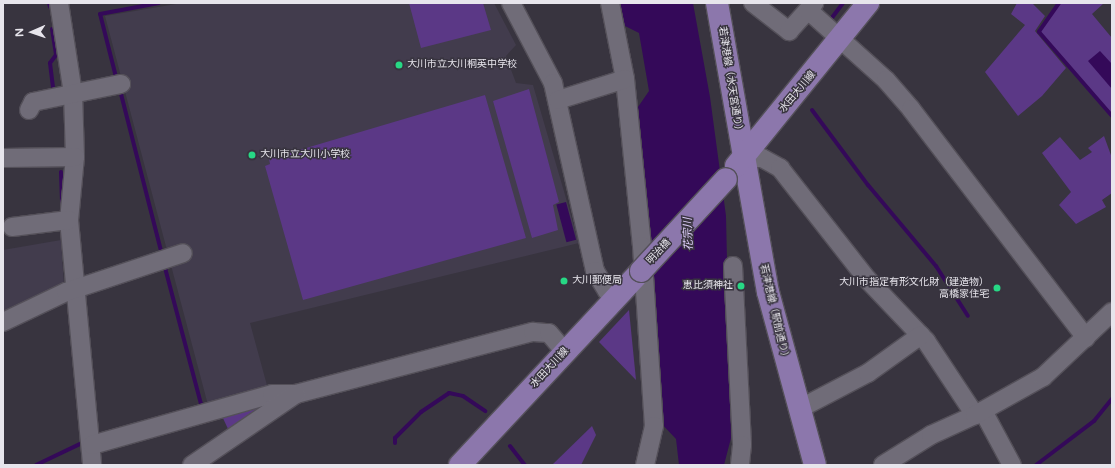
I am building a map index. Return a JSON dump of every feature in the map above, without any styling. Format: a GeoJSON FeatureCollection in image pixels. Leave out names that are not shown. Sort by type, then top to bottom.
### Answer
{"type":"FeatureCollection","features":[{"type":"Feature","properties":{"kind":"main road","name":"若津港線（水天宮通り）"},"geometry":{"type":"LineString","coordinates":[[717,3],[743,158]]}},
{"type":"Feature","properties":{"kind":"main road","name":"水田大川線"},"geometry":{"type":"LineString","coordinates":[[726,179],[841,40],[868,3]]}},
{"type":"Feature","properties":{"kind":"main road","name":"若津港線（駅前通り）"},"geometry":{"type":"LineString","coordinates":[[743,158],[768,292],[815,465]]}},
{"type":"Feature","properties":{"kind":"main road","name":"明治橋"},"geometry":{"type":"LineString","coordinates":[[641,271],[726,179]]}},
{"type":"Feature","properties":{"kind":"main road","name":"水田大川線"},"geometry":{"type":"LineString","coordinates":[[460,465],[616,296],[641,271]]}},
{"type":"Feature","properties":{"kind":"street"},"geometry":{"type":"LineString","coordinates":[[59,3],[73,93],[75,157],[63,220],[70,291],[92,445],[92,465]]}},
{"type":"Feature","properties":{"kind":"street"},"geometry":{"type":"LineString","coordinates":[[511,3],[545,63],[558,100],[595,271],[607,291],[616,296]]}},
{"type":"Feature","properties":{"kind":"street"},"geometry":{"type":"LineString","coordinates":[[610,3],[624,79],[642,246],[654,426],[646,465]]}},
{"type":"Feature","properties":{"kind":"street"},"geometry":{"type":"LineString","coordinates":[[752,3],[789,31],[811,7],[841,40],[886,80],[911,109],[1086,338]]}},
{"type":"Feature","properties":{"kind":"street"},"geometry":{"type":"LineString","coordinates":[[558,100],[624,79]]}},
{"type":"Feature","properties":{"kind":"street"},"geometry":{"type":"LineString","coordinates":[[29,110],[33,102],[117,85]]}},
{"type":"Feature","properties":{"kind":"street"},"geometry":{"type":"LineString","coordinates":[[3,158],[75,157]]}},
{"type":"Feature","properties":{"kind":"street"},"geometry":{"type":"LineString","coordinates":[[743,158],[762,158],[780,168],[867,279],[921,335],[979,413],[1012,465]]}},
{"type":"Feature","properties":{"kind":"street"},"geometry":{"type":"LineString","coordinates":[[12,227],[63,220]]}},
{"type":"Feature","properties":{"kind":"street"},"geometry":{"type":"LineString","coordinates":[[3,322],[70,291],[184,253]]}},
{"type":"Feature","properties":{"kind":"street"},"geometry":{"type":"LineString","coordinates":[[733,266],[742,446],[740,465]]}},
{"type":"Feature","properties":{"kind":"street"},"geometry":{"type":"LineString","coordinates":[[883,465],[930,435],[979,413],[1043,377],[1112,312]]}},
{"type":"Feature","properties":{"kind":"street"},"geometry":{"type":"LineString","coordinates":[[92,445],[272,394],[296,394],[533,332],[549,333],[565,352]]}},
{"type":"Feature","properties":{"kind":"street"},"geometry":{"type":"LineString","coordinates":[[799,409],[868,372],[921,335]]}},
{"type":"Feature","properties":{"kind":"street"},"geometry":{"type":"LineString","coordinates":[[192,465],[296,394]]}},
{"type":"Feature","properties":{"kind":"shaded area"},"geometry":{"type":"Polygon","coordinates":[[[182,3],[494,3],[516,45],[506,56],[516,83],[533,85],[579,243],[250,323],[268,389],[208,405],[105,16],[182,3]]]}},
{"type":"Feature","properties":{"kind":"shaded area"},"geometry":{"type":"Polygon","coordinates":[[[409,3],[483,3],[491,30],[421,48],[409,3]]]}},
{"type":"Feature","properties":{"kind":"shaded area"},"geometry":{"type":"Polygon","coordinates":[[[1017,3],[1032,3],[1045,16],[1035,31],[1066,68],[1042,96],[1018,116],[985,72],[1025,25],[1011,14],[1017,3]]]}},
{"type":"Feature","properties":{"kind":"shaded area"},"geometry":{"type":"Polygon","coordinates":[[[1059,3],[1104,3],[1092,14],[1112,38],[1112,116],[1039,32],[1059,3]]]}},
{"type":"Feature","properties":{"kind":"shaded area"},"geometry":{"type":"Polygon","coordinates":[[[529,89],[559,202],[553,205],[558,230],[532,238],[493,101],[529,89]]]}},
{"type":"Feature","properties":{"kind":"shaded area"},"geometry":{"type":"Polygon","coordinates":[[[485,95],[526,238],[303,300],[265,166],[270,164],[269,159],[485,95]]]}},
{"type":"Feature","properties":{"kind":"shaded area"},"geometry":{"type":"Polygon","coordinates":[[[1104,136],[1112,158],[1112,193],[1102,200],[1106,207],[1076,224],[1059,205],[1071,192],[1042,153],[1060,137],[1080,160],[1092,152],[1088,148],[1104,136]]]}},
{"type":"Feature","properties":{"kind":"shaded area"},"geometry":{"type":"Polygon","coordinates":[[[61,240],[64,287],[3,313],[3,250],[61,240]]]}},
{"type":"Feature","properties":{"kind":"shaded area"},"geometry":{"type":"Polygon","coordinates":[[[629,310],[636,380],[599,342],[629,310]]]}},
{"type":"Feature","properties":{"kind":"shaded area"},"geometry":{"type":"Polygon","coordinates":[[[255,405],[258,410],[229,431],[221,414],[255,405]]]}},
{"type":"Feature","properties":{"kind":"shaded area"},"geometry":{"type":"Polygon","coordinates":[[[592,426],[596,435],[581,465],[552,465],[592,426]]]}},
{"type":"Feature","properties":{"kind":"water","name":"花宗川"},"geometry":{"type":"Polygon","coordinates":[[[619,3],[693,3],[710,97],[726,216],[731,438],[724,465],[679,465],[676,439],[659,421],[647,204],[638,107],[649,91],[639,33],[623,25],[619,3]]]}},
{"type":"Feature","properties":{"kind":"water"},"geometry":{"type":"Polygon","coordinates":[[[1100,51],[1112,64],[1112,89],[1088,61],[1100,51]]]}},
{"type":"Feature","properties":{"kind":"water"},"geometry":{"type":"Polygon","coordinates":[[[566,202],[576,240],[566,242],[556,205],[566,202]]]}},
{"type":"Feature","properties":{"kind":"waterway"},"geometry":{"type":"LineString","coordinates":[[49,3],[50,7]]}},
{"type":"Feature","properties":{"kind":"waterway"},"geometry":{"type":"LineString","coordinates":[[117,81],[100,14],[159,3]]}},
{"type":"Feature","properties":{"kind":"waterway"},"geometry":{"type":"LineString","coordinates":[[831,19],[843,3]]}},
{"type":"Feature","properties":{"kind":"waterway"},"geometry":{"type":"LineString","coordinates":[[1059,3],[1039,32],[1112,116]]}},
{"type":"Feature","properties":{"kind":"waterway"},"geometry":{"type":"LineString","coordinates":[[52,29],[56,55],[50,63],[53,87]]}},
{"type":"Feature","properties":{"kind":"waterway"},"geometry":{"type":"LineString","coordinates":[[120,90],[162,255]]}},
{"type":"Feature","properties":{"kind":"waterway"},"geometry":{"type":"LineString","coordinates":[[812,110],[868,185],[936,266],[968,316]]}},
{"type":"Feature","properties":{"kind":"waterway"},"geometry":{"type":"LineString","coordinates":[[61,172],[62,204]]}},
{"type":"Feature","properties":{"kind":"waterway"},"geometry":{"type":"LineString","coordinates":[[164,264],[202,408]]}},
{"type":"Feature","properties":{"kind":"waterway"},"geometry":{"type":"LineString","coordinates":[[395,443],[395,438],[421,412],[449,393],[463,396],[485,411]]}},
{"type":"Feature","properties":{"kind":"waterway"},"geometry":{"type":"LineString","coordinates":[[1036,465],[1094,421],[1112,399]]}},
{"type":"Feature","properties":{"kind":"waterway"},"geometry":{"type":"LineString","coordinates":[[36,465],[84,442]]}},
{"type":"Feature","properties":{"kind":"waterway"},"geometry":{"type":"LineString","coordinates":[[510,446],[525,465]]}},
{"type":"Feature","properties":{"kind":"place","name":"大川市立大川桐英中学校"},"geometry":{"type":"Point","coordinates":[399,65]}},
{"type":"Feature","properties":{"kind":"place","name":"大川市立大川小学校"},"geometry":{"type":"Point","coordinates":[252,155]}},
{"type":"Feature","properties":{"kind":"place","name":"大川郵便局"},"geometry":{"type":"Point","coordinates":[564,281]}},
{"type":"Feature","properties":{"kind":"place","name":"恵比須神社"},"geometry":{"type":"Point","coordinates":[741,286]}},
{"type":"Feature","properties":{"kind":"place","name":"大川市指定有形文化財（建造物） 高橋家住宅"},"geometry":{"type":"Point","coordinates":[997,288]}}]}
